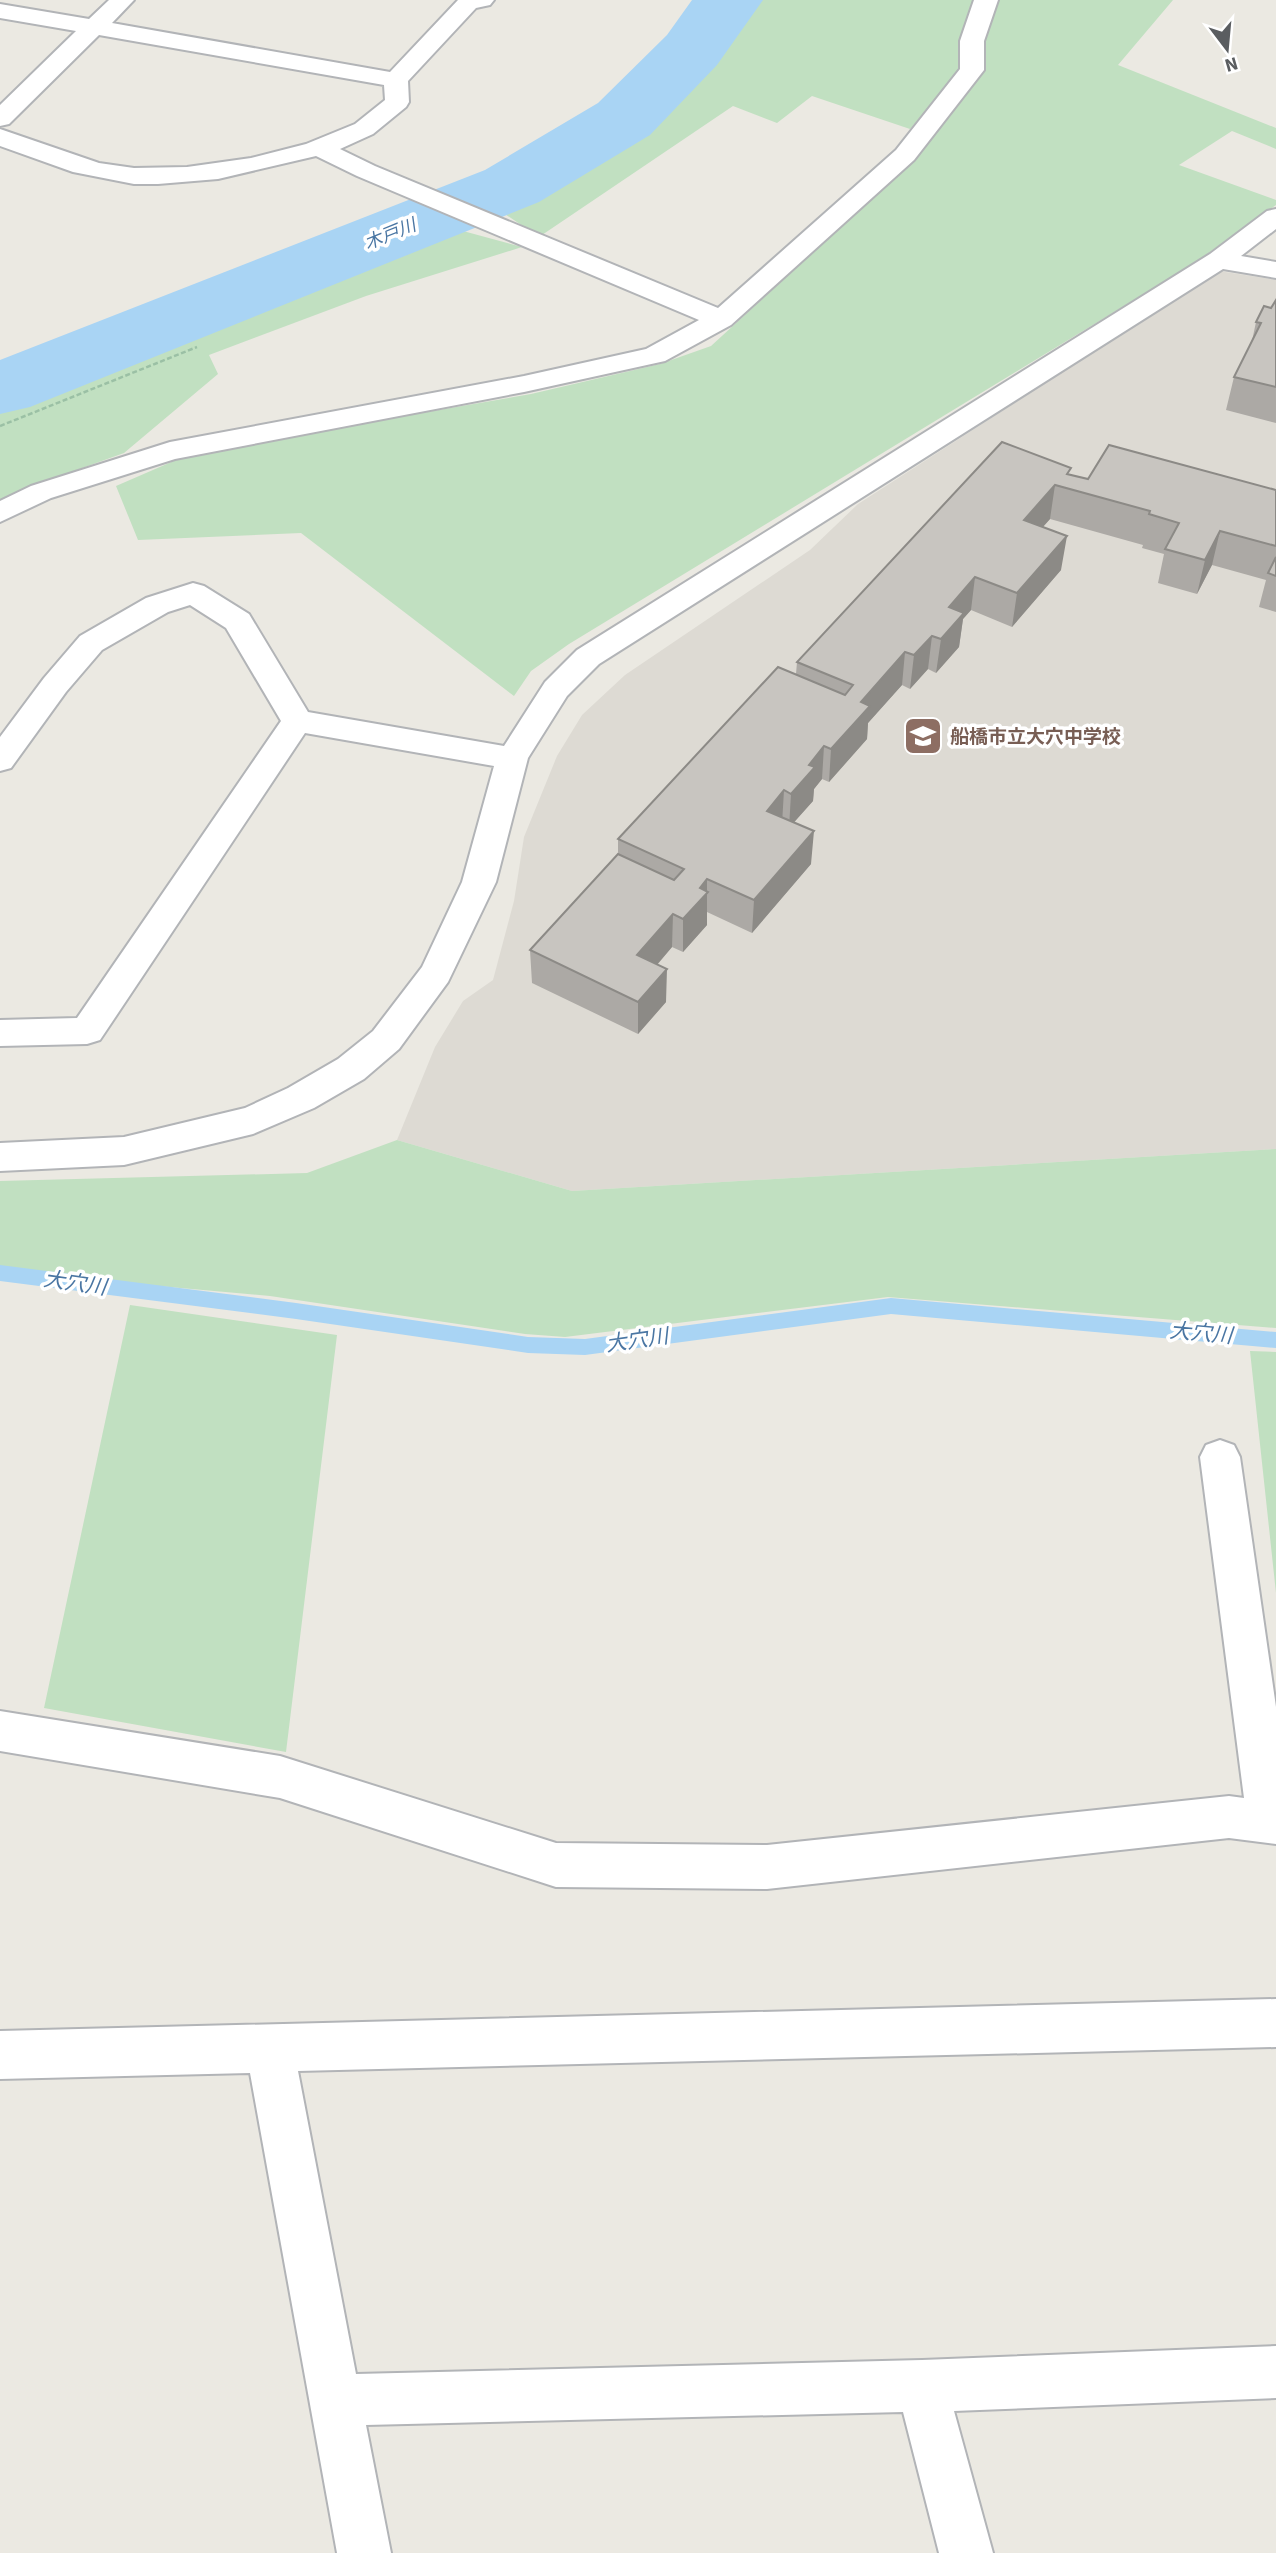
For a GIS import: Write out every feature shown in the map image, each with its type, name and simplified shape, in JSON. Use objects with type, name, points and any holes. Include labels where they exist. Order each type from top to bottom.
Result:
[{"type":"street","points":[[0,119],[122,0]]},
{"type":"street","points":[[0,513],[41,492],[170,451],[524,384],[655,355],[721,320],[905,155],[972,70],[972,41],[986,0]]},
{"type":"street","points":[[0,137],[63,161],[136,176],[207,173],[328,152],[364,129],[397,102],[396,80],[466,1]]},
{"type":"street","points":[[0,11],[396,80]]},
{"type":"street","points":[[328,152],[366,171],[721,320]]},
{"type":"street","points":[[0,1157],[124,1151],[206,1132],[253,1120],[302,1098],[351,1069],[386,1040],[436,973],[479,882],[512,758],[556,689],[588,657],[1219,260],[1276,217]]},
{"type":"street","points":[[1219,260],[1276,270]]},
{"type":"street","points":[[0,760],[55,685],[91,643],[157,605],[193,593],[238,621],[297,721],[512,758]]},
{"type":"street","points":[[0,1033],[86,1031],[297,721]]},
{"type":"street","points":[[0,1731],[280,1777],[556,1865],[767,1867],[1229,1817],[1273,1823],[1220,1457]]},
{"type":"street","points":[[0,2055],[1276,2023]]},
{"type":"street","points":[[270,2049],[364,2553]]},
{"type":"street","points":[[336,2400],[922,2386],[1276,2372]]},
{"type":"street","points":[[922,2386],[965,2553]]},
{"type":"path","points":[[0,426],[197,347]]},
{"type":"shaded area","name":"船橋市立大穴中学校","points":[[1219,271],[1276,280],[1276,1149],[572,1191],[397,1140],[435,1047],[463,1001],[493,980],[514,901],[524,837],[557,756],[582,715],[625,675],[810,550],[858,504]]},
{"type":"green space","points":[[747,0],[975,0],[961,69],[910,129],[812,96],[777,123],[733,106],[539,237],[496,208],[639,130],[687,76]]},
{"type":"green space","points":[[998,0],[1173,0],[1118,65],[1276,128],[1276,149],[1232,131],[1179,165],[1276,200],[1276,205],[1193,264],[569,644],[531,671],[514,696],[301,533],[138,540],[116,486],[176,460],[311,432],[531,394],[660,364],[711,346],[916,158],[979,74],[981,42]]},
{"type":"green space","points":[[452,228],[522,247],[366,296],[209,355],[218,374],[124,453],[35,485],[0,503],[0,400]]},
{"type":"green space","points":[[397,1140],[572,1191],[1276,1149],[1276,1328],[888,1297],[565,1337],[525,1334],[270,1296],[0,1268],[0,1181],[307,1173]]},
{"type":"green space","points":[[130,1305],[337,1335],[286,1752],[44,1708]]},
{"type":"green space","points":[[1250,1351],[1276,1352],[1276,1593]]},
{"type":"building","points":[[1276,300],[1276,387],[1234,377],[1261,323],[1256,322],[1264,306],[1271,308]]},
{"type":"building","points":[[1002,442],[1071,468],[1067,474],[1088,479],[1109,445],[1276,490],[1276,546],[1220,531],[1205,560],[1165,549],[1179,523],[1149,514],[1150,511],[1055,485],[1024,520],[1067,536],[1017,593],[975,577],[949,607],[964,613],[941,639],[932,636],[914,655],[905,652],[861,702],[870,706],[831,749],[824,746],[809,765],[815,767],[791,794],[784,790],[767,811],[814,831],[754,900],[707,879],[700,888],[708,892],[683,919],[673,914],[637,955],[667,969],[638,1002],[530,950],[618,854],[674,880],[684,869],[618,839],[778,667],[845,695],[853,685],[797,662]]},
{"type":"building","points":[[1276,557],[1276,576],[1268,573]]},
{"type":"waterway","name":"木戸川","points":[[0,389],[512,186],[624,119],[692,50],[728,0]]},
{"type":"waterway","name":"大穴川","points":[[0,1273],[296,1311],[528,1345],[585,1347],[891,1306],[1276,1340]]},
{"type":"place","name":"船橋市立大穴中学校","points":[[923,736]]}]
